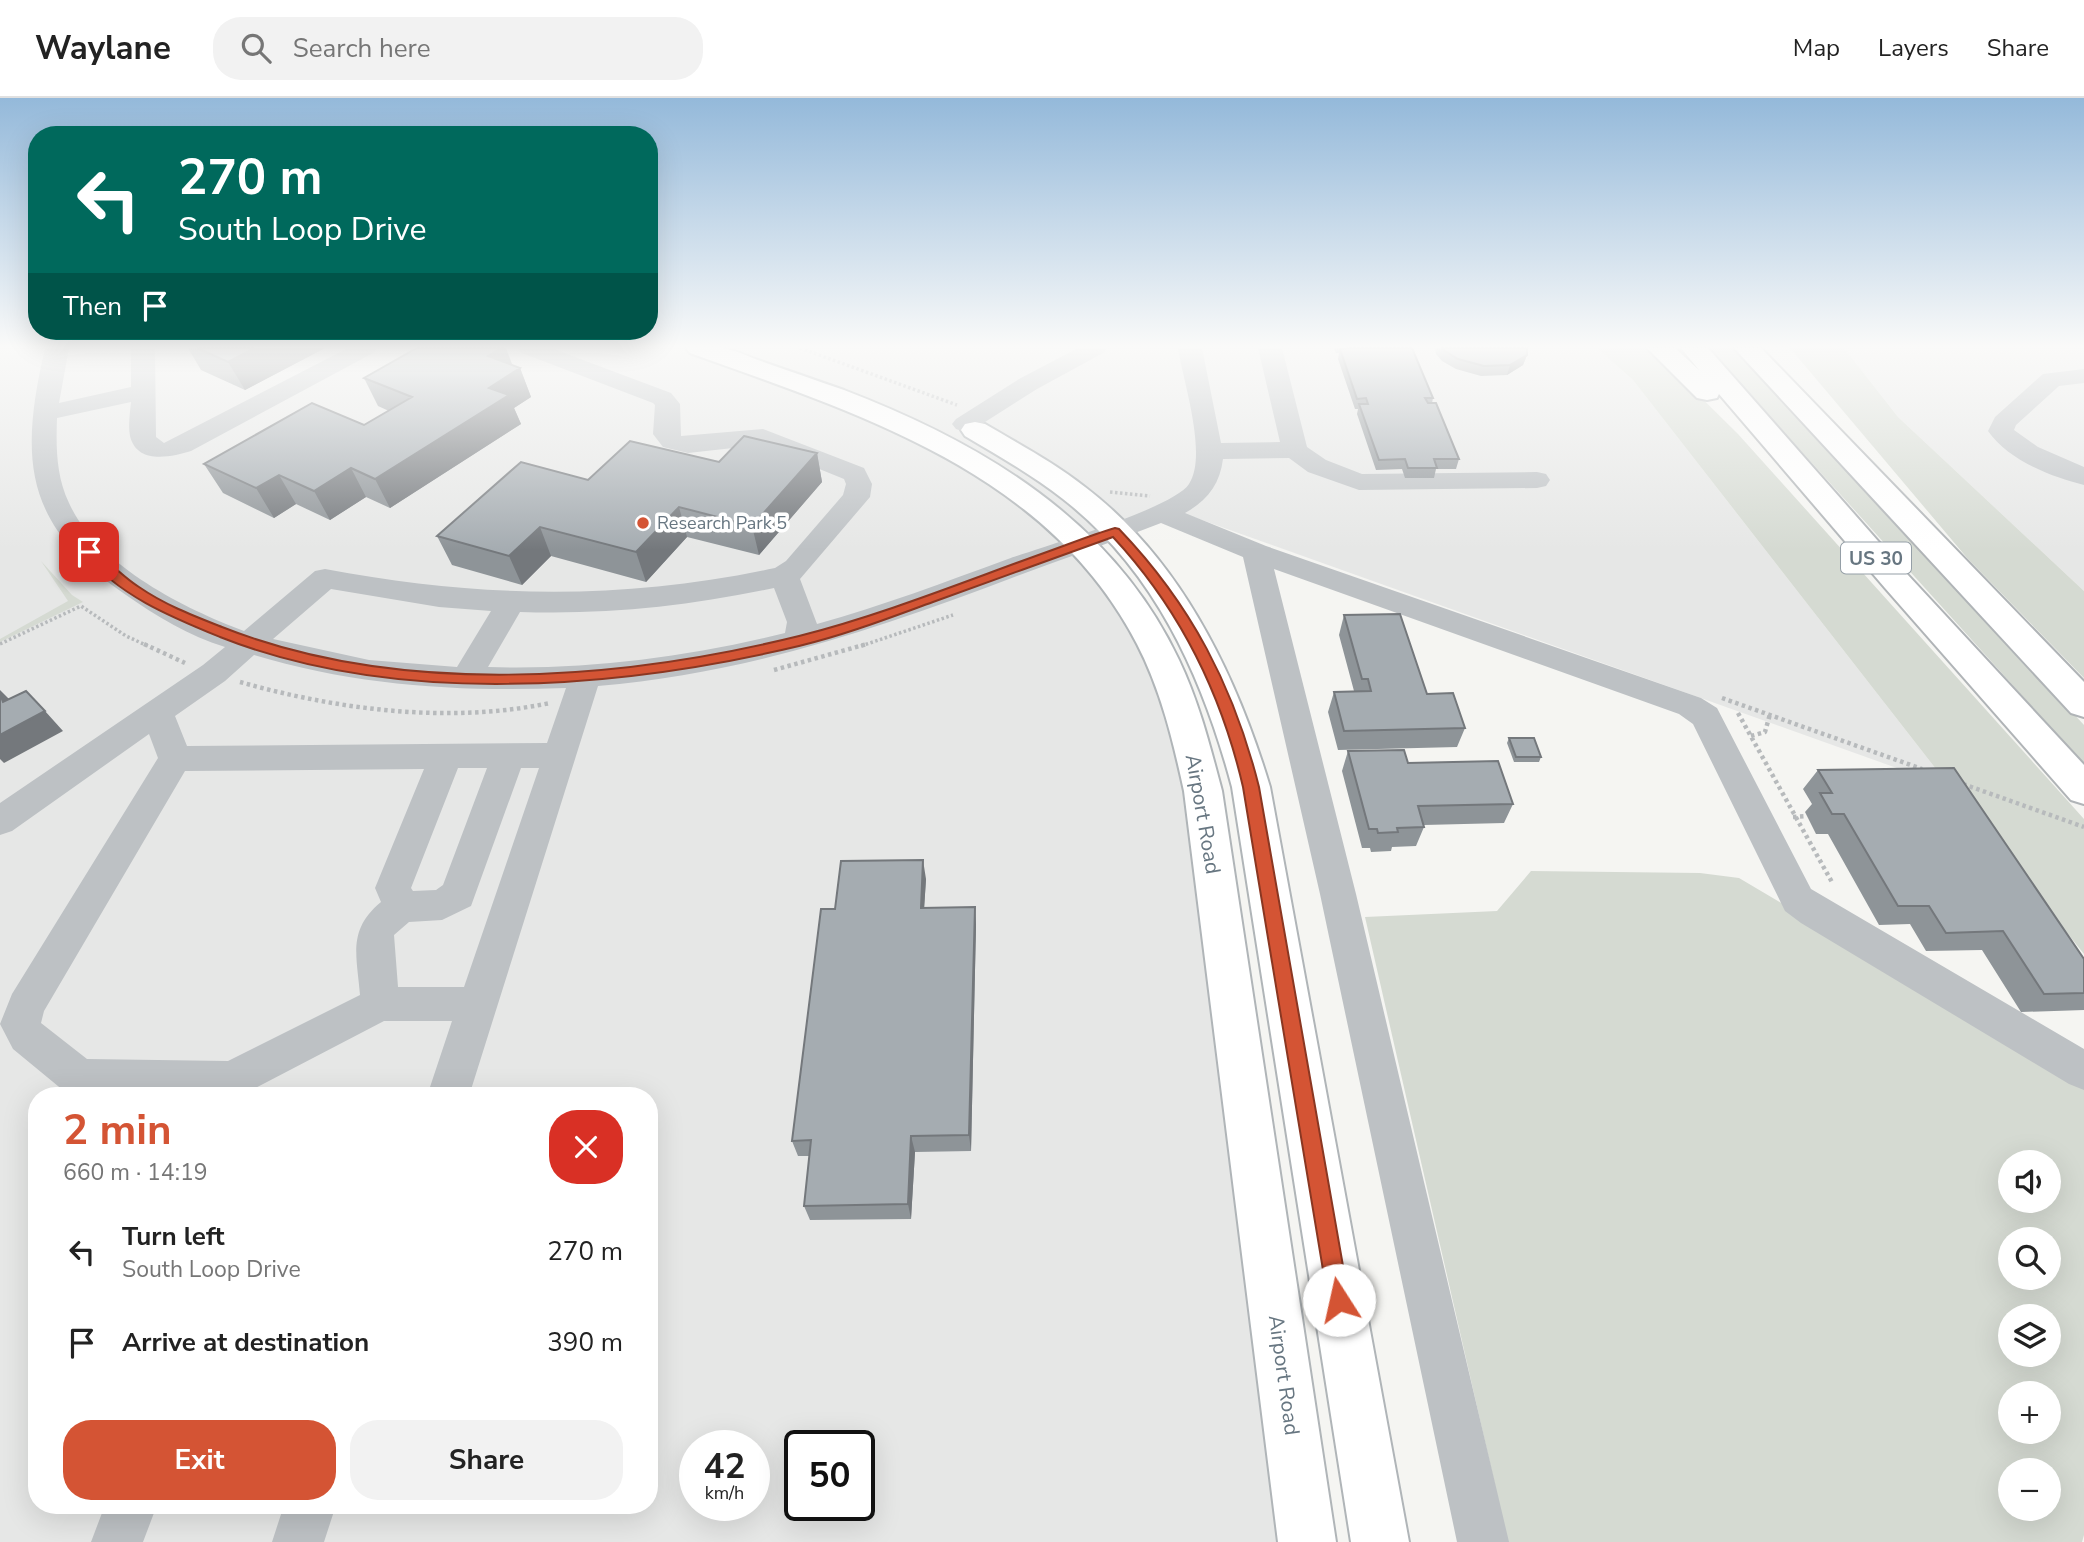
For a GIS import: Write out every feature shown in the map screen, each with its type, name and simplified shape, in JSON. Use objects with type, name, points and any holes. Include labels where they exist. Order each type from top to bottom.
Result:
[{"type":"main road","name":"Airport Road","points":[[883,415],[915,427],[1000,474],[1040,505],[1149,568],[1188,624],[1226,703],[1241,744],[1253,800],[1380,1542]]},
{"type":"main road","name":"Airport Road","points":[[948,415],[1036,465],[1092,509],[1099,538],[1130,603],[1166,668],[1188,735],[1203,791],[1307,1542]]},
{"type":"main road","points":[[1732,415],[1896,581]]},
{"type":"main road","name":"US 30","points":[[1752,415],[1896,581],[2073,777]]},
{"type":"main road","name":"US 30","points":[[1812,415],[2084,704]]},
{"type":"main road","points":[[1833,415],[1878,467],[1905,513]]},
{"type":"street","points":[[46,415],[43,441],[50,491],[60,514],[89,552],[134,590],[195,623],[300,658],[349,667],[466,679],[586,676],[649,671],[804,651],[861,623],[1099,538],[1182,504],[1202,486],[1207,476],[1210,451],[1203,415]]},
{"type":"street","points":[[143,415],[143,437],[150,447],[163,451],[183,446],[240,415]]},
{"type":"street","points":[[0,821],[214,673],[325,578],[436,599],[510,604],[590,603],[684,595],[785,576],[796,568],[856,497],[859,484],[855,474],[763,437],[688,445],[672,442],[666,434],[667,415]]},
{"type":"street","points":[[1287,415],[1295,450]]},
{"type":"street","points":[[2011,415],[2004,422],[2001,430],[2013,443],[2084,477]]},
{"type":"street","points":[[1210,451],[1295,450],[1317,466],[1359,481],[1537,480]]},
{"type":"street","points":[[1162,513],[1256,552],[1690,706],[1706,716],[1798,900],[2084,1071]]},
{"type":"street","points":[[1256,552],[1338,894],[1483,1542]]},
{"type":"street","points":[[785,576],[802,622],[804,651]]},
{"type":"street","points":[[466,679],[510,604]]},
{"type":"street","points":[[451,1087],[586,676]]},
{"type":"street","points":[[157,712],[175,759]]},
{"type":"street","points":[[175,759],[560,755]]},
{"type":"street","points":[[401,907],[393,888],[446,756]]},
{"type":"street","points":[[380,1004],[374,937],[381,924],[401,907],[442,905],[458,894],[508,756]]},
{"type":"street","points":[[175,759],[26,1006],[20,1024],[27,1036],[79,1078],[230,1080],[380,1004],[478,1004]]},
{"type":"street","points":[[117,1542],[128,1514]]},
{"type":"street","points":[[298,1542],[307,1514]]},
{"type":"path","points":[[0,644],[81,606],[126,636],[191,665]]},
{"type":"path","points":[[780,669],[804,651]]},
{"type":"path","points":[[1738,713],[1833,884]]},
{"type":"path","points":[[1751,736],[1765,733],[1770,715]]},
{"type":"shaded area","points":[[0,415],[1661,415],[1950,787],[1171,509],[1083,545],[1180,711],[1285,1542],[0,1542]]},
{"type":"shaded area","points":[[1661,415],[1719,415],[2084,819],[2084,954],[1950,787]]},
{"type":"shaded area","points":[[1769,415],[1797,415],[2084,725],[2084,764]]},
{"type":"shaded area","points":[[1847,415],[1897,415],[2084,591],[2084,678],[1968,559]]},
{"type":"shaded area","points":[[2084,415],[2084,591],[1898,417]]},
{"type":"shaded area","points":[[41,561],[72,595],[83,602],[0,642],[0,639],[68,601]]},
{"type":"shaded area","points":[[1531,871],[1700,873],[1739,878],[2084,1082],[2082,1542],[1508,1542],[1365,917],[1497,911]]},
{"type":"building","points":[[290,415],[341,415],[364,425],[380,415],[476,415],[375,479],[351,468],[314,491],[279,475],[256,488],[204,464]]},
{"type":"building","points":[[1363,415],[1441,415],[1459,459],[1434,459],[1437,468],[1408,468],[1405,459],[1379,460]]},
{"type":"building","points":[[744,436],[817,453],[752,526],[679,507],[636,552],[540,527],[509,556],[437,536],[521,462],[588,480],[630,441],[719,462]]},
{"type":"building","points":[[1400,614],[1427,694],[1453,693],[1465,728],[1344,731],[1334,692],[1371,691],[1368,679],[1362,679],[1344,615]]},
{"type":"building","points":[[26,691],[45,711],[0,735],[0,694],[3,702]]},
{"type":"building","points":[[1509,738],[1534,738],[1541,757],[1516,757]]},
{"type":"building","points":[[1404,750],[1408,763],[1498,761],[1513,804],[1418,806],[1424,827],[1397,828],[1398,832],[1378,833],[1377,829],[1369,829],[1348,751]]},
{"type":"building","points":[[1954,768],[2084,959],[2084,993],[2044,994],[2003,931],[1946,933],[1929,906],[1898,906],[1844,814],[1832,814],[1820,793],[1832,793],[1818,770]]},
{"type":"building","points":[[923,860],[921,908],[975,907],[969,1135],[911,1136],[908,1204],[804,1206],[811,1140],[792,1141],[821,909],[835,909],[841,861]]},
{"type":"place","name":"Research Park 5","points":[[643,523]]},
{"type":"route","points":[[89,552],[134,590],[176,614],[249,643],[300,658],[411,675],[466,679],[532,678],[649,671],[799,641],[861,623],[1115,532],[1149,568],[1188,624],[1208,662],[1241,744],[1251,787],[1339,1300]]}]
